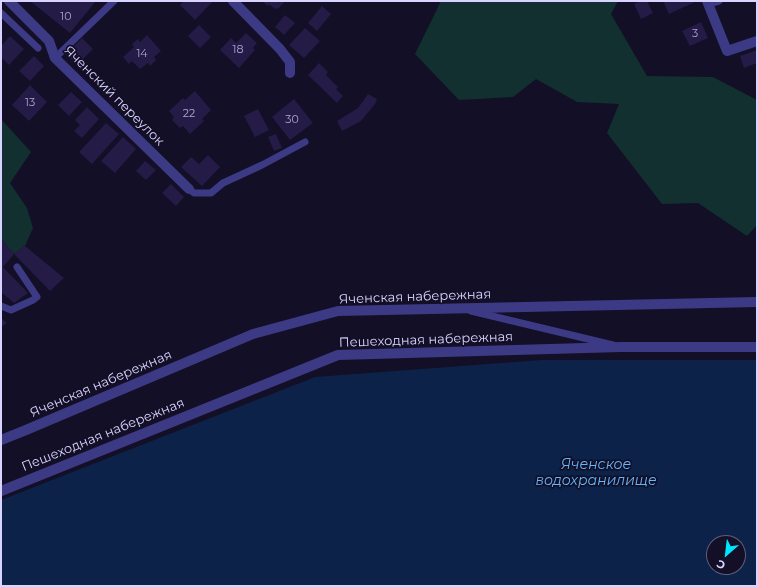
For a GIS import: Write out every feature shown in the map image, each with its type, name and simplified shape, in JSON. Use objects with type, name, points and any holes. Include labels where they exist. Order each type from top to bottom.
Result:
[{"type":"street","name":"Яченский переулок","points":[[10,1],[49,41],[55,58],[189,189]]},
{"type":"street","points":[[233,1],[280,49],[290,62],[290,73]]},
{"type":"street","points":[[708,2],[727,51],[757,40]]},
{"type":"street","name":"Яченская набережная","points":[[1,440],[253,334],[338,311],[757,302]]},
{"type":"street","name":"Пешеходная набережная","points":[[1,491],[338,354],[621,347],[757,347]]},
{"type":"lane","points":[[55,58],[114,1]]},
{"type":"lane","points":[[708,2],[719,1]]},
{"type":"lane","points":[[1,12],[38,48]]},
{"type":"lane","points":[[189,189],[194,193],[211,193],[223,183],[262,165],[305,142]]},
{"type":"lane","points":[[1,306],[11,310],[37,297],[16,267]]},
{"type":"lane","points":[[462,308],[621,347]]},
{"type":"green space","points":[[441,1],[618,1],[611,14],[647,76],[713,77],[757,100],[757,225],[747,236],[698,203],[662,204],[607,133],[619,104],[577,102],[536,79],[513,97],[459,100],[415,54]]},
{"type":"green space","points":[[1,119],[31,152],[10,183],[27,208],[33,228],[25,246],[14,254],[1,239]]},
{"type":"water","name":"Яченское водохранилище","points":[[541,360],[757,360],[757,586],[1,586],[1,500],[315,377]]},
{"type":"building","points":[[30,1],[96,1],[70,33]]},
{"type":"building","points":[[184,1],[213,1],[195,20],[180,5]]},
{"type":"building","points":[[262,1],[285,1],[279,8],[275,9]]},
{"type":"building","points":[[640,1],[647,1],[653,13],[641,19],[634,4]]},
{"type":"building","points":[[663,1],[693,1],[693,3],[669,14]]},
{"type":"building","points":[[322,6],[331,14],[317,31],[308,23]]},
{"type":"building","points":[[285,15],[295,23],[284,35],[275,27]]},
{"type":"building","points":[[701,22],[708,38],[690,46],[682,31]]},
{"type":"building","points":[[199,25],[211,37],[200,48],[188,36]]},
{"type":"building","points":[[305,28],[320,41],[304,58],[289,45]]},
{"type":"building","points":[[246,33],[257,43],[253,48],[255,50],[239,68],[220,50],[231,38],[236,43]]},
{"type":"building","points":[[147,35],[161,51],[154,57],[156,60],[150,66],[148,63],[140,69],[132,61],[129,64],[123,57],[134,47],[132,44],[138,39],[140,42]]},
{"type":"building","points":[[10,36],[24,49],[9,65],[1,57],[1,46]]},
{"type":"building","points":[[82,38],[93,49],[77,65],[66,54]]},
{"type":"building","points":[[757,50],[757,63],[744,68],[740,56]]},
{"type":"building","points":[[34,56],[44,66],[30,81],[19,71]]},
{"type":"building","points":[[319,63],[328,72],[326,75],[338,87],[336,89],[343,96],[337,103],[308,75]]},
{"type":"building","points":[[30,85],[47,102],[29,121],[12,105]]},
{"type":"building","points":[[195,91],[211,110],[202,119],[204,121],[190,134],[183,126],[180,128],[172,120],[174,117],[169,111],[183,98],[185,100]]},
{"type":"building","points":[[71,92],[82,102],[69,116],[58,105]]},
{"type":"building","points":[[368,94],[377,99],[375,104],[361,121],[342,131],[337,121],[358,108]]},
{"type":"building","points":[[294,99],[313,123],[290,140],[272,117]]},
{"type":"building","points":[[87,107],[99,119],[82,138],[74,131],[80,125],[75,120]]},
{"type":"building","points":[[258,109],[269,130],[255,137],[244,116]]},
{"type":"building","points":[[106,123],[119,134],[92,164],[79,152]]},
{"type":"building","points":[[276,134],[282,148],[274,151],[268,137]]},
{"type":"building","points":[[123,137],[136,149],[115,173],[101,161]]},
{"type":"building","points":[[208,155],[220,167],[202,186],[181,167],[191,157],[199,164]]},
{"type":"building","points":[[145,161],[156,170],[146,180],[136,171]]},
{"type":"building","points":[[171,184],[184,197],[176,206],[162,193]]},
{"type":"building","points":[[1,239],[14,254],[3,267],[28,293],[14,303],[1,292]]},
{"type":"building","points":[[25,246],[64,278],[50,291],[14,254]]},
{"type":"building","points":[[1,318],[7,323],[1,327]]}]
